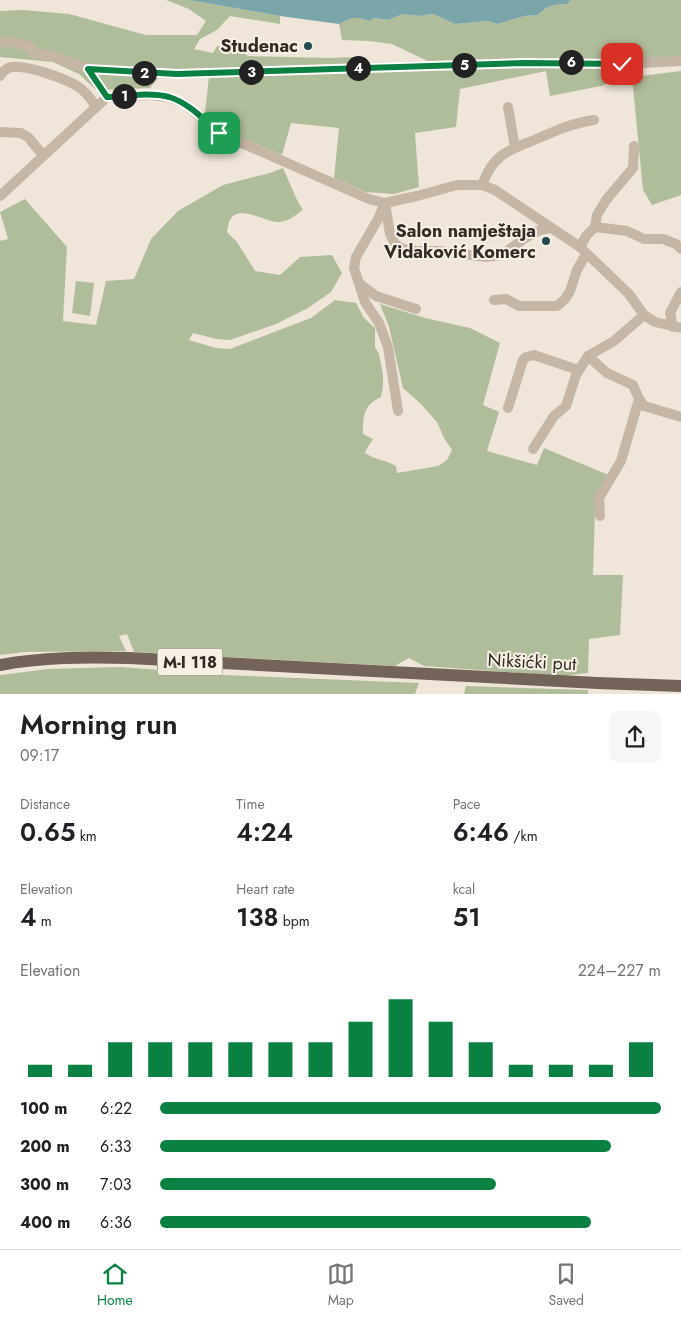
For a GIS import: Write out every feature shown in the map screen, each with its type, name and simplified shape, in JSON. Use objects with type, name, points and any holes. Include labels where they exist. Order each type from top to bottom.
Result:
[{"type":"main road","name":"Nikšićki put","points":[[0,665],[40,659],[88,657],[679,688]]},
{"type":"street","points":[[0,42],[13,42],[30,46],[33,53],[56,57],[88,69],[177,74],[524,63],[622,64],[681,61]]},
{"type":"street","points":[[0,76],[5,69],[14,66],[47,74],[79,87],[96,106]]},
{"type":"street","points":[[88,69],[107,97]]},
{"type":"street","points":[[0,196],[43,154],[107,97],[149,95],[168,97],[185,104],[219,133],[342,188],[385,203],[457,185],[482,185],[495,190],[583,250],[629,294],[644,315],[655,322],[677,328]]},
{"type":"street","points":[[508,107],[515,147]]},
{"type":"street","points":[[482,185],[490,166],[501,155],[515,147],[577,122],[594,120]]},
{"type":"street","points":[[0,132],[21,133],[28,137],[43,154]]},
{"type":"street","points":[[494,300],[506,299],[519,306],[557,306],[565,299],[570,292],[586,236],[594,227],[597,215],[606,200],[633,168],[634,146]]},
{"type":"street","points":[[385,203],[390,234],[395,244],[404,249],[417,251],[459,253],[486,257],[502,255],[532,234],[550,228]]},
{"type":"street","points":[[385,203],[356,257],[354,268],[365,302],[379,323],[388,347],[398,411]]},
{"type":"street","points":[[594,227],[626,231],[644,239],[663,239],[676,244],[681,249]]},
{"type":"street","points":[[360,284],[376,296],[416,309]]},
{"type":"street","points":[[677,328],[670,313],[681,292]]},
{"type":"street","points":[[533,449],[554,416],[566,406],[578,370],[588,356],[614,341],[644,315]]},
{"type":"street","points":[[508,408],[523,360],[526,357],[534,356],[578,370]]},
{"type":"street","points":[[588,356],[607,373],[633,385],[644,406],[681,417]]},
{"type":"street","points":[[600,516],[599,498],[621,461],[639,399]]},
{"type":"green space","points":[[166,0],[189,0],[280,16],[280,24],[230,16],[217,30],[200,39],[194,49],[213,53],[217,46],[229,47],[249,56],[354,57],[363,71],[632,66],[633,77],[681,71],[681,195],[652,205],[643,190],[632,77],[625,77],[601,86],[550,96],[546,71],[460,89],[456,127],[415,133],[419,187],[394,194],[366,192],[334,178],[339,128],[291,123],[282,155],[221,129],[205,113],[209,76],[160,76],[150,88],[96,90],[79,74],[53,62],[0,57],[0,11],[23,10],[69,14],[146,35],[197,35],[206,21],[189,9]]},
{"type":"green space","points":[[571,0],[681,0],[681,61],[438,66],[392,44],[342,40],[339,24],[352,18],[369,21],[375,18],[388,20],[403,14],[419,16],[433,14],[455,24],[488,21],[497,24],[525,16],[538,15],[546,8],[567,4]]},
{"type":"green space","points":[[283,168],[303,210],[289,220],[282,222],[246,214],[234,215],[228,224],[227,232],[237,242],[255,271],[280,275],[300,257],[332,255],[342,273],[331,292],[308,308],[276,324],[230,340],[216,339],[193,333],[189,340],[216,348],[230,349],[311,318],[335,300],[356,303],[364,318],[375,328],[375,347],[379,354],[383,375],[381,397],[375,400],[365,412],[363,434],[373,439],[365,453],[396,466],[397,473],[438,466],[447,460],[452,450],[437,422],[403,388],[389,327],[380,304],[425,318],[470,328],[500,343],[483,405],[499,412],[487,451],[537,465],[544,448],[611,476],[595,510],[593,575],[623,575],[620,635],[589,639],[588,673],[563,676],[424,666],[409,658],[395,666],[134,652],[127,634],[119,636],[126,651],[25,652],[0,655],[0,241],[8,239],[0,212],[25,199],[67,247],[63,321],[96,325],[106,281],[134,279],[151,239],[178,211],[223,185]]},
{"type":"green space","points":[[76,281],[94,283],[90,316],[72,313]]},
{"type":"green space","points":[[121,667],[224,675],[419,683],[415,694],[0,694],[0,675],[48,669]]},
{"type":"green space","points":[[466,686],[588,690],[588,694],[464,694]]},
{"type":"water","points":[[189,0],[571,0],[567,4],[546,8],[538,15],[525,16],[497,24],[488,21],[455,24],[433,14],[419,16],[403,14],[388,20],[375,18],[369,21],[352,18],[339,24]]},
{"type":"place","name":"Studenac","points":[[308,46]]},
{"type":"place","name":"Salon namještaja Vidaković Komerc","points":[[546,241]]},
{"type":"route","points":[[219,133],[185,104],[168,97],[149,95],[107,97],[88,69],[177,74],[524,63],[574,62],[622,64]]}]
